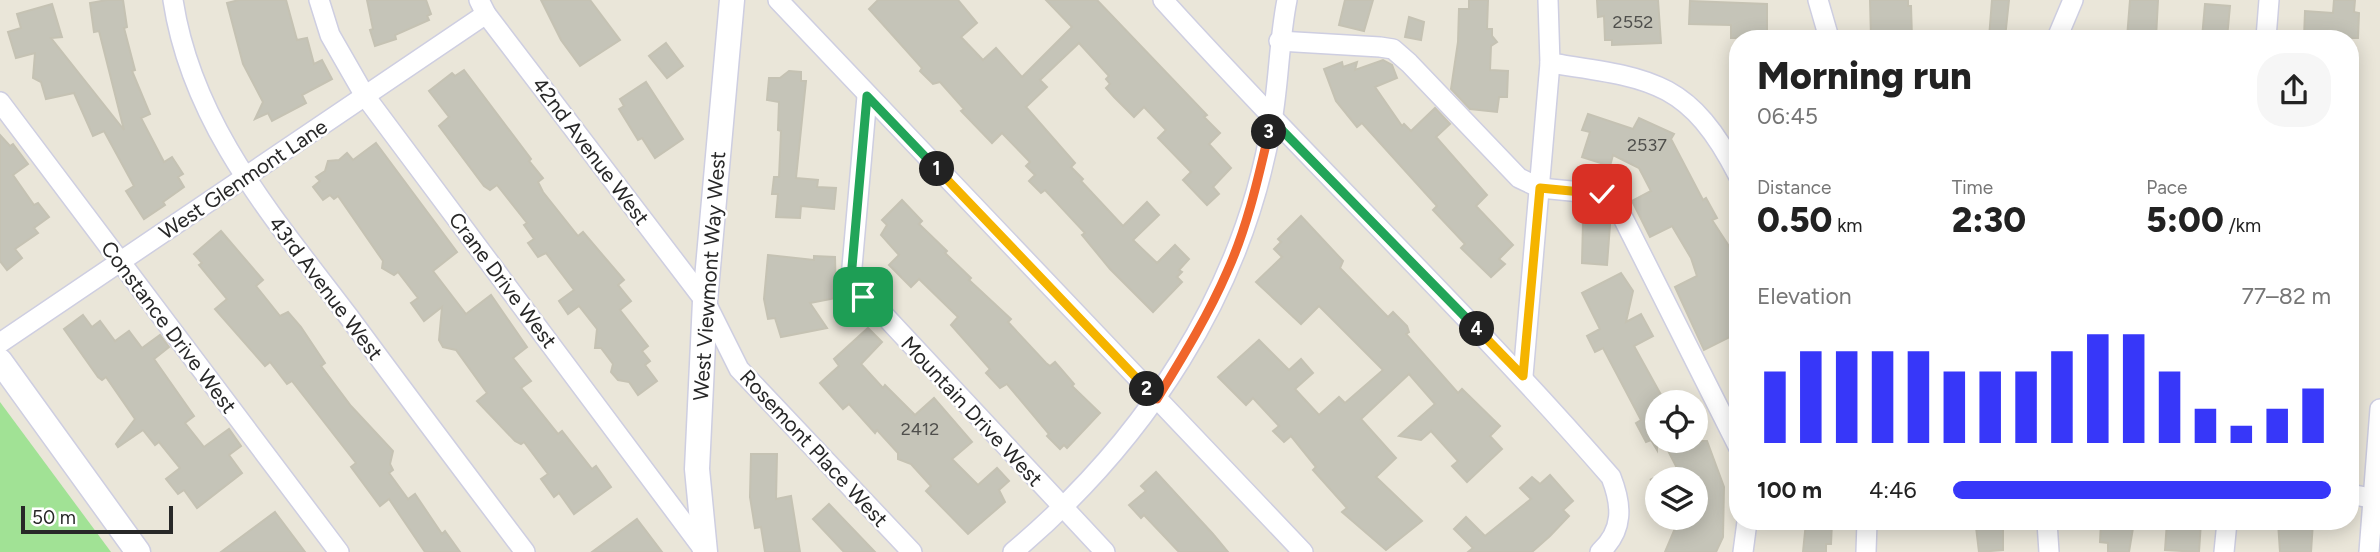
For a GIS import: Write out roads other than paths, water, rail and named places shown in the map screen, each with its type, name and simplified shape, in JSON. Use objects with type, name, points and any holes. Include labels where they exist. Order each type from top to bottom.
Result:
[{"type":"street","name":"43rd Avenue West","points":[[173,0],[178,34],[196,91],[244,178],[525,552]]},
{"type":"street","name":"Crane Drive West","points":[[319,0],[330,35],[365,96],[704,551]]},
{"type":"street","name":"West Viewmont Way West","points":[[704,551],[697,469],[705,302],[732,0]]},
{"type":"street","points":[[778,0],[1303,552]]},
{"type":"street","points":[[1163,0],[1272,120],[1523,376],[1611,477],[1619,497],[1620,512],[1617,528],[1609,544],[1600,552]]},
{"type":"street","points":[[1013,552],[1112,457],[1157,399],[1228,271],[1254,195],[1272,120],[1279,41],[1287,0]]},
{"type":"street","points":[[1523,376],[1550,64],[1548,0]]},
{"type":"street","points":[[1818,0],[1827,30]]},
{"type":"street","points":[[2060,30],[2073,0]]},
{"type":"street","points":[[2267,30],[2269,0]]},
{"type":"street","name":"West Glenmont Lane","points":[[0,343],[365,96],[482,7]]},
{"type":"street","name":"42nd Avenue West","points":[[482,7],[705,302]]},
{"type":"street","points":[[1279,41],[1393,49],[1519,178],[1540,188],[1602,194],[1616,204],[1729,428]]},
{"type":"street","points":[[1550,64],[1642,78],[1679,97],[1702,119],[1729,161]]},
{"type":"street","name":"Mountain Drive West","points":[[867,96],[852,267],[855,284],[1105,552]]},
{"type":"street","name":"Constance Drive West","points":[[0,102],[339,552]]},
{"type":"street","name":"Rosemont Place West","points":[[705,302],[740,369],[912,552]]},
{"type":"street","points":[[0,361],[138,552]]},
{"type":"street","points":[[2369,552],[2377,500],[2380,409]]},
{"type":"street","points":[[2359,496],[2377,500]]},
{"type":"street","points":[[1743,552],[1746,530]]},
{"type":"street","points":[[1868,530],[1869,550]]},
{"type":"street","points":[[2048,530],[2049,552]]},
{"type":"street","points":[[2224,552],[2226,530]]}]
